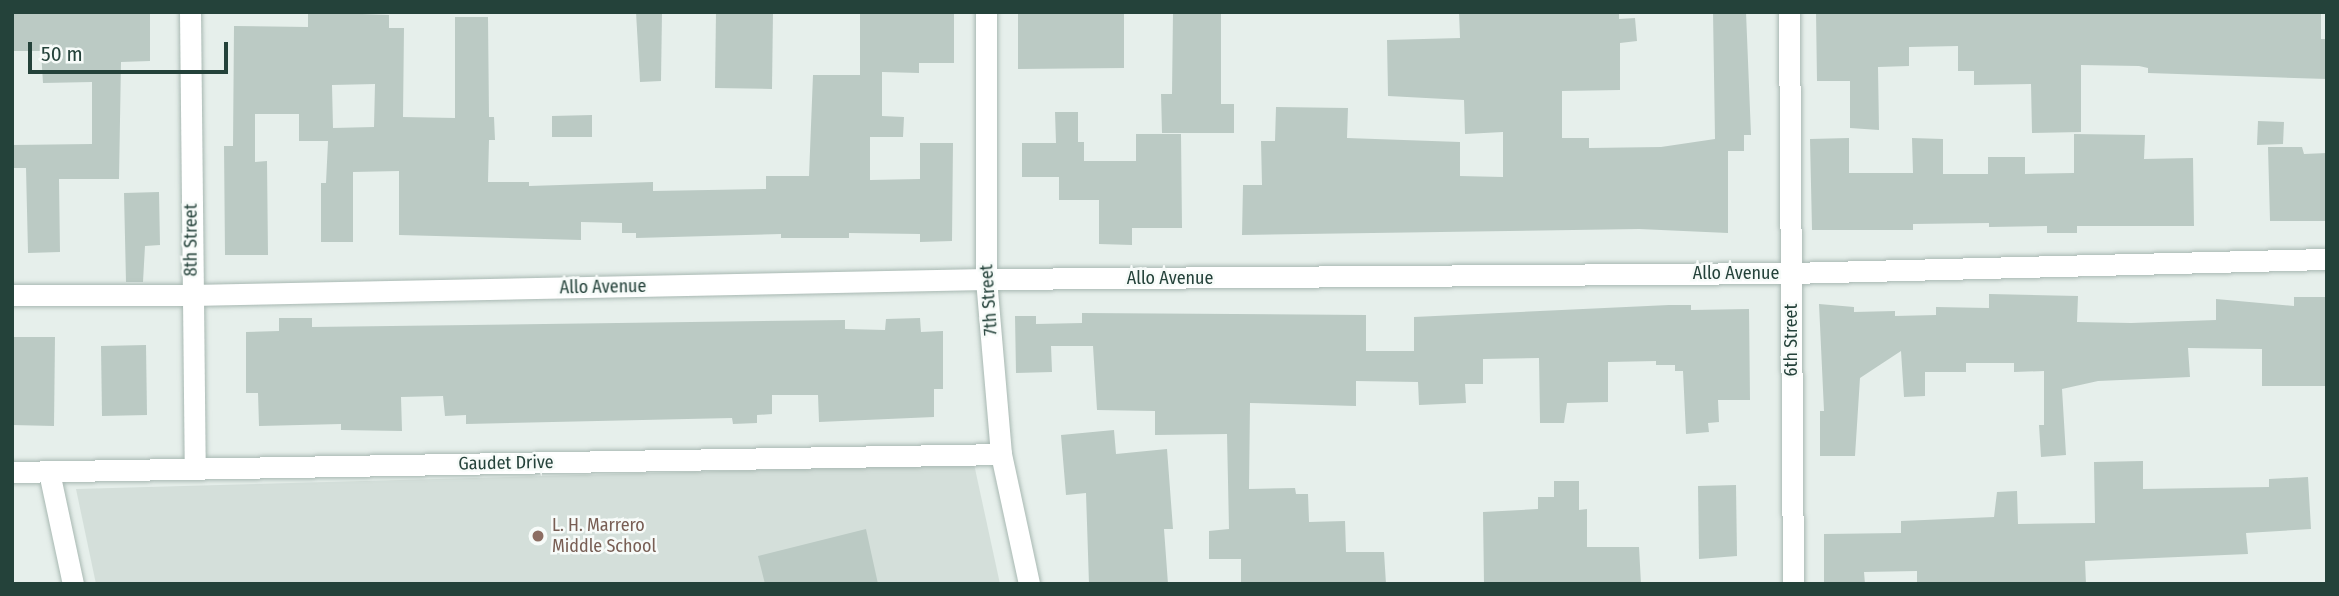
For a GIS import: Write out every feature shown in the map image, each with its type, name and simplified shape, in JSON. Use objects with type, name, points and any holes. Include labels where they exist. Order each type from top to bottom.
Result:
[{"type":"street","name":"8th Street","points":[[190,12],[195,469]]},
{"type":"street","name":"7th Street","points":[[986,12],[986,279],[1001,454],[1029,584]]},
{"type":"street","name":"6th Street","points":[[1789,12],[1793,584]]},
{"type":"street","name":"Allo Avenue","points":[[12,295],[191,295],[986,279],[1791,273],[2327,259]]},
{"type":"street","name":"Gaudet Drive","points":[[12,472],[1001,454]]},
{"type":"street","points":[[49,472],[73,584]]},
{"type":"shaded area","name":"L. H. Marrero Middle School","points":[[974,464],[1000,584],[96,584],[76,489]]},
{"type":"building","points":[[12,12],[150,12],[150,61],[121,62],[119,179],[59,179],[60,252],[28,253],[26,168],[12,168],[12,145],[92,144],[92,82],[43,83],[41,51],[12,51]]},
{"type":"building","points":[[308,12],[389,15],[389,28],[404,28],[403,117],[455,118],[455,17],[488,17],[489,117],[494,117],[495,140],[489,140],[488,182],[529,182],[529,186],[653,182],[653,191],[766,189],[766,176],[809,176],[813,75],[860,75],[860,12],[954,12],[954,63],[919,63],[919,73],[882,72],[882,116],[904,117],[903,137],[870,137],[870,180],[920,179],[920,143],[953,143],[952,241],[920,242],[920,234],[849,233],[849,238],[781,238],[781,234],[636,238],[636,233],[622,233],[622,223],[581,222],[581,240],[399,235],[399,171],[353,172],[353,242],[321,242],[321,183],[326,183],[328,141],[299,141],[299,114],[255,114],[255,162],[267,161],[268,255],[225,255],[224,146],[233,146],[234,26],[308,27]],"holes":[[[375,84],[374,127],[333,128],[332,85]]]},
{"type":"building","points":[[636,12],[662,12],[661,81],[640,82]]},
{"type":"building","points":[[716,12],[773,12],[772,89],[715,88]]},
{"type":"building","points":[[1018,12],[1124,12],[1124,68],[1018,69]]},
{"type":"building","points":[[1173,12],[1221,12],[1221,104],[1234,104],[1234,133],[1162,133],[1161,94],[1172,94]]},
{"type":"building","points":[[1459,12],[1619,12],[1619,19],[1635,18],[1637,41],[1620,43],[1620,90],[1562,91],[1562,138],[1589,138],[1589,148],[1661,147],[1715,139],[1713,12],[1746,12],[1751,135],[1744,135],[1744,151],[1728,151],[1728,233],[1639,229],[1242,235],[1243,185],[1262,185],[1261,141],[1275,141],[1276,107],[1348,108],[1347,138],[1460,142],[1460,176],[1503,177],[1503,132],[1465,134],[1464,100],[1388,96],[1387,40],[1460,38]]},
{"type":"building","points":[[1816,12],[2321,12],[2321,39],[2327,39],[2327,79],[2148,73],[2148,68],[2139,66],[2081,65],[2081,132],[2032,133],[2031,84],[1974,85],[1974,71],[1958,71],[1958,46],[1909,47],[1909,66],[1878,67],[1879,130],[1850,128],[1850,81],[1817,81]]},
{"type":"building","points":[[1055,112],[1078,112],[1078,142],[1084,142],[1084,161],[1136,161],[1136,134],[1181,134],[1182,228],[1132,228],[1132,245],[1099,244],[1099,200],[1059,200],[1059,177],[1022,177],[1022,143],[1056,143]]},
{"type":"building","points":[[592,115],[592,137],[552,137],[552,116]]},
{"type":"building","points":[[2258,121],[2284,122],[2283,144],[2257,145]]},
{"type":"building","points":[[2074,134],[2145,135],[2144,159],[2193,158],[2194,226],[2077,226],[2077,233],[2047,233],[2047,226],[1989,227],[1989,223],[1913,224],[1913,230],[1812,230],[1810,139],[1849,138],[1849,173],[1913,173],[1912,138],[1943,139],[1943,174],[1988,174],[1988,157],[2025,157],[2025,174],[2074,173]]},
{"type":"building","points":[[2268,147],[2302,147],[2304,154],[2327,153],[2327,221],[2270,221]]},
{"type":"building","points":[[159,192],[160,245],[145,246],[143,282],[126,282],[124,193]]},
{"type":"building","points":[[1989,294],[2078,296],[2077,322],[2131,323],[2216,320],[2216,299],[2294,306],[2294,297],[2327,297],[2327,386],[2262,386],[2262,349],[2188,348],[2190,377],[2098,381],[2062,389],[2066,455],[2041,457],[2039,425],[2044,425],[2044,371],[2014,372],[2014,363],[1966,363],[1966,372],[1925,372],[1925,396],[1904,397],[1901,351],[1860,378],[1855,456],[1820,456],[1820,411],[1824,411],[1819,304],[1854,307],[1854,312],[1895,311],[1895,316],[1936,315],[1936,307],[1989,308]]},
{"type":"building","points":[[1691,305],[1691,310],[1749,309],[1750,400],[1718,400],[1719,422],[1708,423],[1709,432],[1686,434],[1683,371],[1675,371],[1675,365],[1656,365],[1656,361],[1608,362],[1608,402],[1567,403],[1564,423],[1540,423],[1539,358],[1483,359],[1483,384],[1465,384],[1466,403],[1419,405],[1418,382],[1356,381],[1356,406],[1250,403],[1249,489],[1295,488],[1296,494],[1308,494],[1309,522],[1345,521],[1346,552],[1384,552],[1386,584],[1241,584],[1241,559],[1209,559],[1209,531],[1229,529],[1227,434],[1155,435],[1155,411],[1097,410],[1093,346],[1051,346],[1052,372],[1016,373],[1015,316],[1036,316],[1036,324],[1082,323],[1082,313],[1366,315],[1366,351],[1414,351],[1414,317]]},
{"type":"building","points":[[279,318],[312,318],[312,327],[845,320],[845,329],[885,330],[886,319],[920,318],[921,332],[943,331],[943,389],[934,389],[934,417],[819,422],[818,395],[772,395],[772,414],[757,415],[757,423],[733,424],[732,418],[466,424],[466,415],[445,416],[443,396],[401,397],[402,431],[341,430],[341,424],[259,426],[258,393],[246,393],[246,332],[279,331]]},
{"type":"building","points":[[12,337],[55,337],[54,426],[12,425]]},
{"type":"building","points":[[146,345],[147,415],[102,416],[101,346]]},
{"type":"building","points":[[1114,430],[1116,454],[1167,449],[1173,529],[1164,529],[1168,584],[1089,584],[1086,493],[1066,495],[1061,435]]},
{"type":"building","points":[[2143,461],[2143,489],[2269,487],[2269,479],[2308,477],[2311,529],[2246,533],[2248,554],[2085,561],[2086,584],[1917,583],[1917,571],[1864,572],[1865,584],[1824,584],[1824,534],[1901,533],[1901,521],[1994,517],[1997,492],[2017,491],[2018,524],[2095,523],[2094,462]]},
{"type":"building","points":[[1554,481],[1579,481],[1579,510],[1587,509],[1587,547],[1639,547],[1641,584],[1484,584],[1483,512],[1538,509],[1538,497],[1554,497]]},
{"type":"building","points":[[1736,485],[1737,556],[1699,559],[1698,486]]},
{"type":"building","points":[[866,529],[878,584],[765,584],[758,556]]},
{"type":"place","name":"L. H. Marrero Middle School","points":[[538,536]]}]
